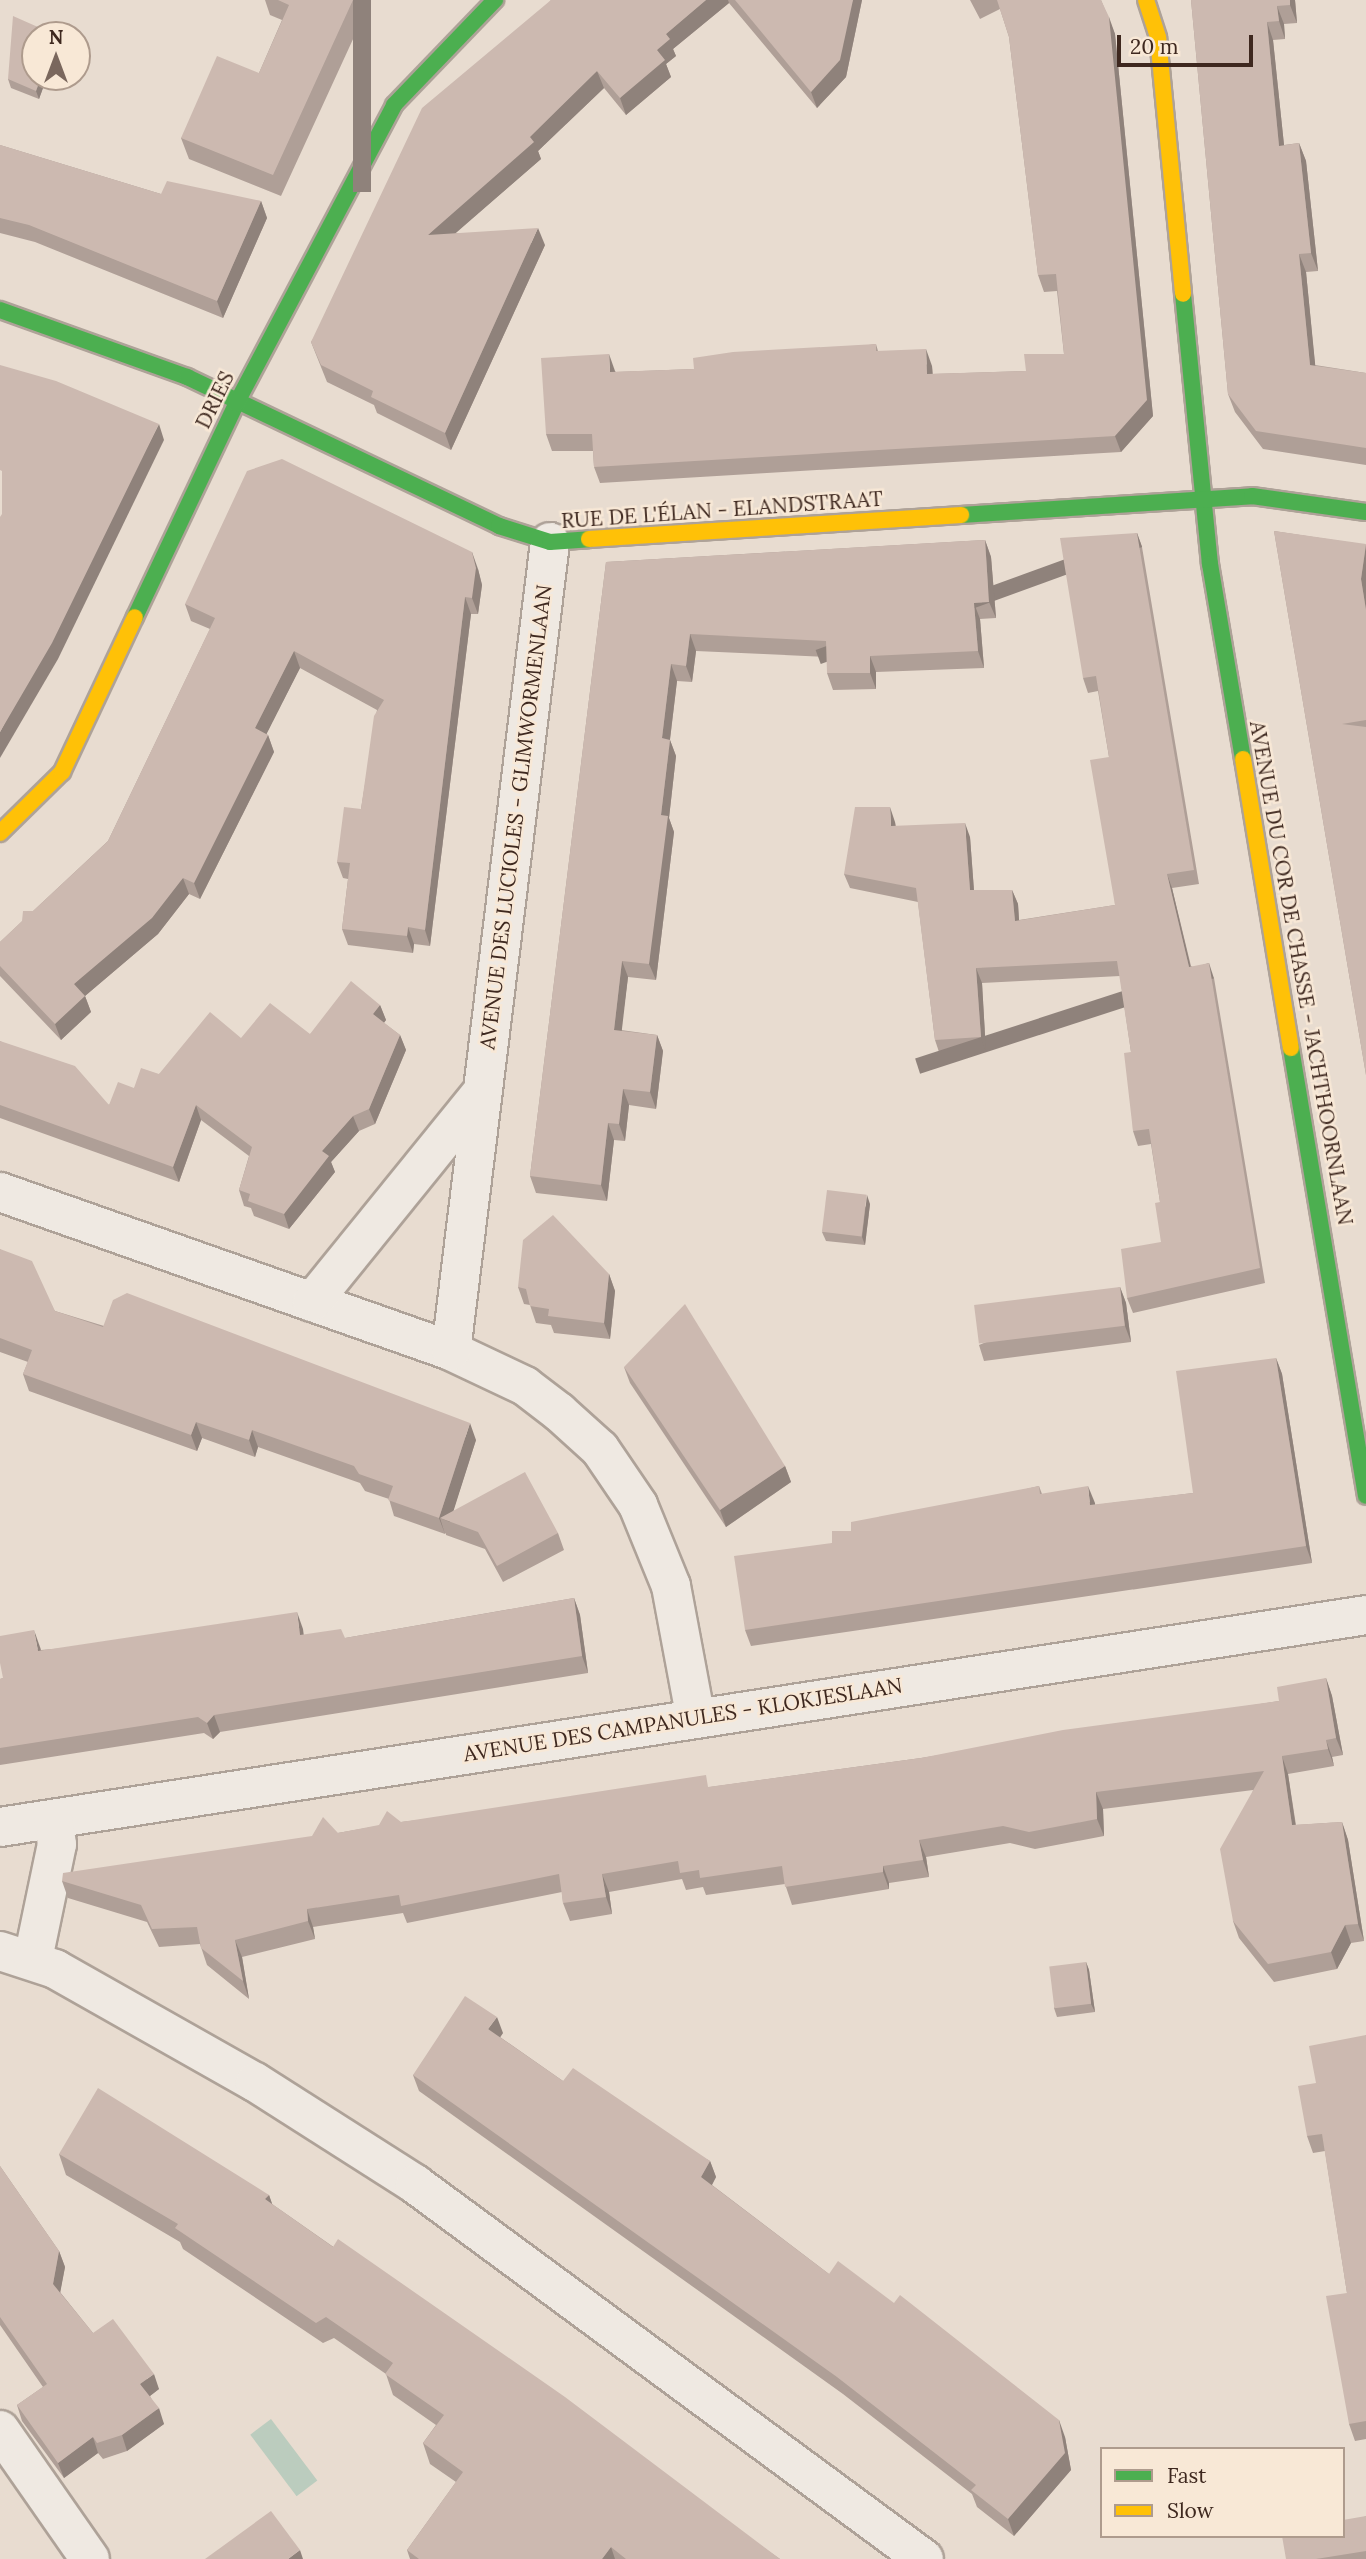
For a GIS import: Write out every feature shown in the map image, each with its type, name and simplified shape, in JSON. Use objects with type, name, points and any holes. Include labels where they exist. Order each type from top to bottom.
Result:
[{"type":"street","name":"DRIES","points":[[0,833],[62,772],[236,404],[394,105],[495,0]]},
{"type":"street","name":"AVENUE DU COR DE CHASSE - JACHTHOORNLAAN","points":[[1146,0],[1158,38],[1202,499],[1366,1496]]},
{"type":"street","name":"RUE DE L'ÉLAN - ELANDSTRAAT","points":[[0,310],[187,377],[236,404],[499,526],[550,542],[1252,496],[1366,512]]},
{"type":"street","name":"AVENUE DES LUCIOLES - GLIMWORMENLAAN","points":[[451,1351],[550,542]]},
{"type":"street","points":[[312,1302],[482,1092]]},
{"type":"street","points":[[0,1192],[451,1351],[525,1386],[608,1460],[638,1505],[671,1586],[696,1719]]},
{"type":"street","name":"AVENUE DES CAMPANULES - KLOKJESLAAN","points":[[0,1827],[1366,1615]]},
{"type":"street","points":[[53,1819],[57,1844],[16,1955],[255,2082],[415,2184],[924,2559]]},
{"type":"street","points":[[0,2430],[90,2559]]},
{"type":"shaded area","points":[[271,2419],[317,2480],[297,2496],[250,2435]]},
{"type":"building","points":[[278,0],[353,0],[273,175],[181,138],[217,56],[259,73],[289,5]]},
{"type":"building","points":[[551,0],[706,0],[666,34],[670,39],[657,50],[665,60],[620,98],[597,71],[530,137],[534,142],[428,235],[538,228],[445,433],[371,397],[373,391],[321,365],[311,342],[422,108]]},
{"type":"building","points":[[735,0],[853,0],[840,60],[811,92]]},
{"type":"building","points":[[997,0],[1101,0],[1109,17],[1147,400],[1115,436],[594,467],[592,434],[546,434],[541,358],[609,354],[610,372],[694,369],[693,358],[733,352],[876,344],[876,351],[926,349],[927,374],[1026,371],[1024,354],[1064,354],[1056,274],[1038,275],[1009,37]]},
{"type":"building","points":[[1191,0],[1290,0],[1290,5],[1277,6],[1279,21],[1267,22],[1279,146],[1299,143],[1311,253],[1299,254],[1310,365],[1366,373],[1366,448],[1256,431],[1228,394]]},
{"type":"building","points":[[13,16],[24,21],[21,21],[21,85],[8,79]]},
{"type":"building","points":[[0,145],[161,194],[167,181],[261,201],[217,301],[29,225],[0,218]]},
{"type":"building","points":[[0,365],[56,381],[159,424],[52,643],[0,732],[2,471]]},
{"type":"building","points":[[282,459],[472,552],[476,568],[472,598],[465,597],[425,930],[408,927],[407,936],[342,929],[350,863],[337,862],[344,807],[361,809],[374,716],[384,700],[294,651],[255,728],[268,735],[194,883],[183,878],[152,918],[74,984],[85,996],[55,1024],[0,966],[0,942],[22,921],[23,911],[33,911],[108,841],[215,618],[185,604],[247,471]]},
{"type":"building","points":[[1274,531],[1366,544],[1361,579],[1366,610],[1366,720],[1342,724],[1366,727],[1366,1075]]},
{"type":"building","points":[[1137,533],[1194,870],[1167,874],[1189,967],[1209,963],[1260,1268],[1127,1298],[1121,1249],[1161,1242],[1155,1203],[1160,1202],[1149,1129],[1133,1131],[1124,1053],[1131,1052],[1117,961],[976,968],[981,1037],[935,1040],[916,888],[844,874],[855,807],[890,807],[891,826],[965,823],[970,890],[1012,890],[1015,921],[1115,905],[1090,760],[1109,757],[1096,676],[1083,678],[1060,538]]},
{"type":"building","points":[[985,540],[989,602],[974,603],[978,651],[870,656],[870,673],[827,673],[826,641],[690,634],[686,666],[671,664],[662,738],[670,740],[661,815],[668,816],[649,964],[622,961],[614,1030],[657,1035],[650,1092],[623,1089],[619,1124],[608,1123],[601,1185],[530,1176],[606,562]]},
{"type":"building","points":[[351,981],[380,1005],[373,1014],[400,1035],[369,1109],[353,1116],[322,1151],[329,1156],[284,1214],[248,1201],[250,1194],[239,1190],[252,1147],[196,1105],[173,1167],[0,1105],[0,1041],[75,1066],[109,1105],[118,1082],[134,1088],[141,1068],[159,1074],[210,1012],[241,1038],[270,1003],[310,1034]]},
{"type":"building","points":[[827,1190],[867,1195],[862,1237],[822,1232]]},
{"type":"building","points":[[553,1215],[609,1274],[604,1323],[548,1316],[549,1309],[530,1306],[526,1289],[518,1287],[523,1240]]},
{"type":"building","points":[[0,1249],[32,1261],[55,1311],[103,1327],[113,1300],[127,1293],[470,1423],[439,1518],[388,1500],[393,1486],[359,1474],[354,1466],[252,1430],[249,1440],[196,1422],[191,1435],[23,1374],[32,1350],[0,1338]]},
{"type":"building","points":[[1120,1287],[1125,1326],[979,1344],[974,1305]]},
{"type":"building","points":[[685,1304],[785,1466],[720,1510],[624,1367]]},
{"type":"building","points":[[1276,1358],[1306,1546],[745,1630],[734,1556],[832,1543],[832,1531],[851,1531],[851,1522],[1039,1486],[1040,1494],[1088,1486],[1090,1505],[1193,1493],[1176,1371]]},
{"type":"building","points":[[525,1472],[558,1533],[497,1566],[478,1532],[440,1518]]},
{"type":"building","points":[[574,1598],[582,1656],[214,1715],[207,1723],[198,1717],[0,1748],[0,1679],[3,1678],[0,1636],[34,1630],[38,1651],[297,1612],[300,1635],[341,1629],[345,1638]]},
{"type":"building","points":[[1326,1678],[1336,1738],[1326,1740],[1328,1749],[1282,1756],[1292,1825],[1342,1822],[1358,1924],[1345,1925],[1331,1952],[1268,1964],[1233,1921],[1220,1849],[1264,1771],[1096,1792],[1097,1819],[1029,1832],[1003,1826],[919,1840],[923,1860],[883,1866],[883,1872],[785,1887],[782,1866],[700,1878],[699,1870],[680,1873],[678,1861],[602,1874],[606,1897],[563,1903],[559,1874],[401,1906],[399,1895],[307,1909],[308,1921],[235,1940],[243,1981],[201,1948],[197,1927],[152,1929],[141,1905],[62,1881],[63,1873],[312,1836],[323,1817],[338,1833],[379,1825],[387,1811],[401,1822],[706,1775],[708,1787],[921,1758],[1063,1730],[1279,1701],[1277,1687]]},
{"type":"building","points":[[1086,1962],[1091,2004],[1054,2008],[1049,1967]]},
{"type":"building","points":[[465,1996],[497,2017],[488,2029],[563,2081],[573,2068],[710,2161],[701,2177],[829,2274],[838,2261],[894,2303],[900,2295],[1059,2420],[1065,2453],[1008,2519],[971,2490],[976,2485],[837,2377],[413,2075]]},
{"type":"building","points":[[1366,2035],[1366,2421],[1349,2424],[1326,2296],[1347,2293],[1322,2134],[1307,2136],[1298,2086],[1316,2083],[1309,2046]]},
{"type":"building","points":[[98,2088],[269,2195],[265,2199],[333,2247],[338,2239],[565,2397],[780,2559],[626,2559],[611,2547],[602,2559],[419,2559],[407,2550],[463,2472],[423,2443],[444,2415],[385,2374],[393,2363],[326,2317],[316,2323],[175,2228],[178,2224],[59,2154]]},
{"type":"building","points":[[0,2166],[59,2251],[53,2284],[93,2333],[113,2319],[154,2374],[140,2384],[159,2408],[122,2435],[97,2443],[93,2437],[58,2463],[17,2405],[47,2384],[0,2317]]},
{"type":"building","points":[[271,2511],[300,2550],[288,2559],[205,2559]]},
{"type":"building","points":[[1366,2516],[1366,2551],[1316,2559],[1286,2559],[1282,2538],[1345,2538],[1345,2520]]},
{"type":"traffic: fast","points":[[135,617],[236,404],[394,105],[495,0]]},
{"type":"traffic: fast","points":[[1183,294],[1210,564],[1243,759]]},
{"type":"traffic: fast","points":[[0,310],[187,377],[499,526],[550,542],[589,539]]},
{"type":"traffic: fast","points":[[961,515],[1252,496],[1366,512]]},
{"type":"traffic: fast","points":[[1291,1048],[1366,1496]]},
{"type":"traffic: slow","points":[[1146,0],[1158,38],[1183,294]]},
{"type":"traffic: slow","points":[[589,539],[961,515]]},
{"type":"traffic: slow","points":[[0,833],[62,772],[135,617]]},
{"type":"traffic: slow","points":[[1243,759],[1291,1048]]}]
